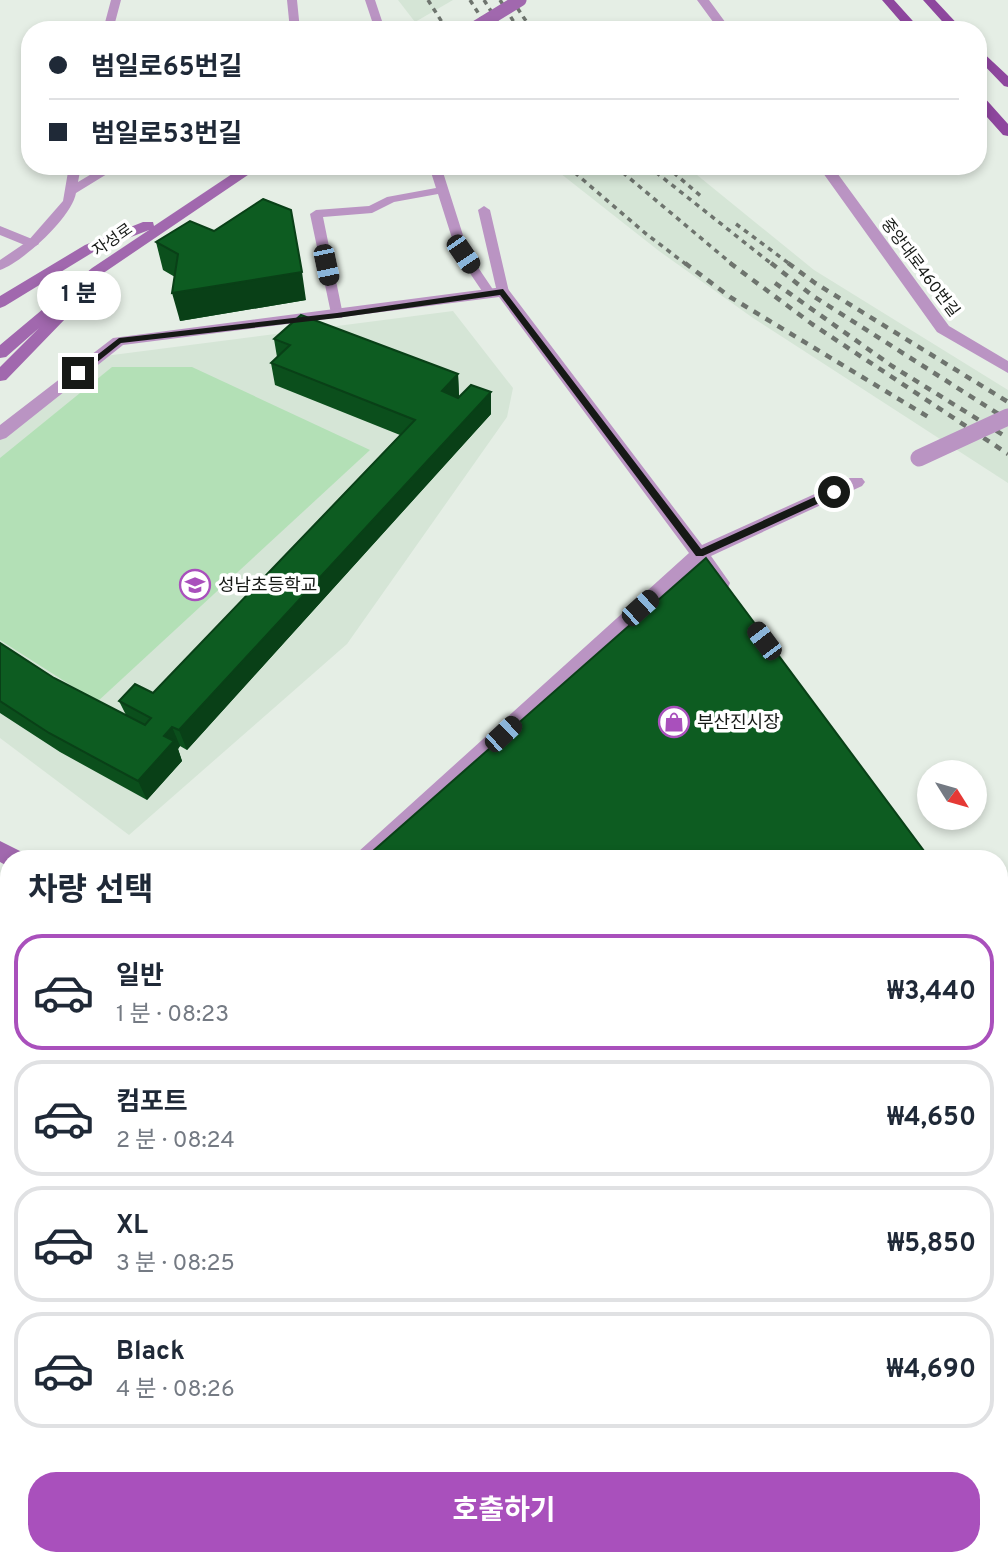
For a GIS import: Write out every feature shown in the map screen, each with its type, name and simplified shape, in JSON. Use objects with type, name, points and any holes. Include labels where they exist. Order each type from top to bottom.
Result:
[{"type":"main road","points":[[486,21],[520,0]]},
{"type":"main road","points":[[888,0],[907,21]]},
{"type":"main road","points":[[929,0],[949,21]]},
{"type":"main road","points":[[987,61],[1008,83]]},
{"type":"main road","points":[[987,111],[1008,132]]},
{"type":"main road","name":"자성로","points":[[0,353],[97,271],[240,175]]},
{"type":"main road","name":"자성로","points":[[0,303],[90,248],[183,211]]},
{"type":"main road","points":[[0,376],[44,335],[97,271]]},
{"type":"street","points":[[704,0],[719,21]]},
{"type":"street","name":"중앙대로460번길","points":[[832,175],[943,329],[1008,368]]},
{"type":"street","points":[[0,230],[32,244]]},
{"type":"street","points":[[0,434],[119,341],[496,293],[732,598]]},
{"type":"street","points":[[919,458],[1008,417]]},
{"type":"street","points":[[376,850],[699,554],[856,482]]},
{"type":"lane","points":[[110,21],[116,0]]},
{"type":"lane","points":[[292,0],[294,21]]},
{"type":"lane","points":[[370,0],[377,21]]},
{"type":"lane","points":[[0,266],[32,244],[69,202],[74,175]]},
{"type":"lane","points":[[71,192],[99,175]]},
{"type":"lane","points":[[438,175],[463,254],[496,293]]},
{"type":"lane","points":[[337,315],[316,214],[372,209],[391,199],[444,190]]},
{"type":"lane","points":[[484,211],[496,293]]},
{"type":"shaded area","points":[[398,0],[453,0],[417,21]]},
{"type":"shaded area","points":[[562,175],[697,175],[814,270],[1008,390],[1008,483],[753,318],[659,251]]},
{"type":"shaded area","name":"성남초등학교","points":[[453,311],[513,388],[507,417],[347,644],[129,835],[0,738],[0,434],[97,357]]},
{"type":"green space","points":[[112,367],[192,367],[370,450],[97,702],[0,640],[0,458]]},
{"type":"building","points":[[263,199],[291,210],[302,272],[172,293],[178,254],[156,242],[190,221],[214,231]]},
{"type":"building","points":[[301,315],[458,374],[442,391],[458,398],[471,385],[491,392],[179,730],[172,727],[164,736],[174,741],[138,781],[49,733],[0,701],[0,643],[54,678],[145,725],[151,718],[119,701],[135,684],[153,693],[415,420],[271,363],[290,345],[274,339]]},
{"type":"building","name":"부산진시장","points":[[706,558],[923,850],[374,850]]},
{"type":"railway","points":[[428,0],[441,21]]},
{"type":"railway","points":[[470,0],[483,21]]},
{"type":"railway","points":[[484,0],[497,21]]},
{"type":"railway","points":[[500,0],[513,21]]},
{"type":"railway","points":[[512,0],[526,21]]},
{"type":"railway","points":[[577,175],[687,265]]},
{"type":"railway","points":[[626,175],[733,265]]},
{"type":"railway","points":[[659,175],[773,265]]},
{"type":"railway","points":[[676,175],[703,198]]},
{"type":"railway","points":[[736,224],[791,265]]},
{"type":"railway","points":[[685,263],[730,297],[930,418]]},
{"type":"railway","points":[[730,263],[812,324],[1008,454]]},
{"type":"railway","points":[[771,263],[813,296],[1008,420]]},
{"type":"railway","points":[[788,263],[815,283],[1008,402]]},
{"type":"railway","points":[[775,283],[892,366],[1008,438]]},
{"type":"place","name":"성남초등학교","points":[[195,585]]},
{"type":"place","name":"부산진시장","points":[[674,722]]},
{"type":"route","points":[[78,373],[119,341],[503,292],[699,554],[834,492]]}]
